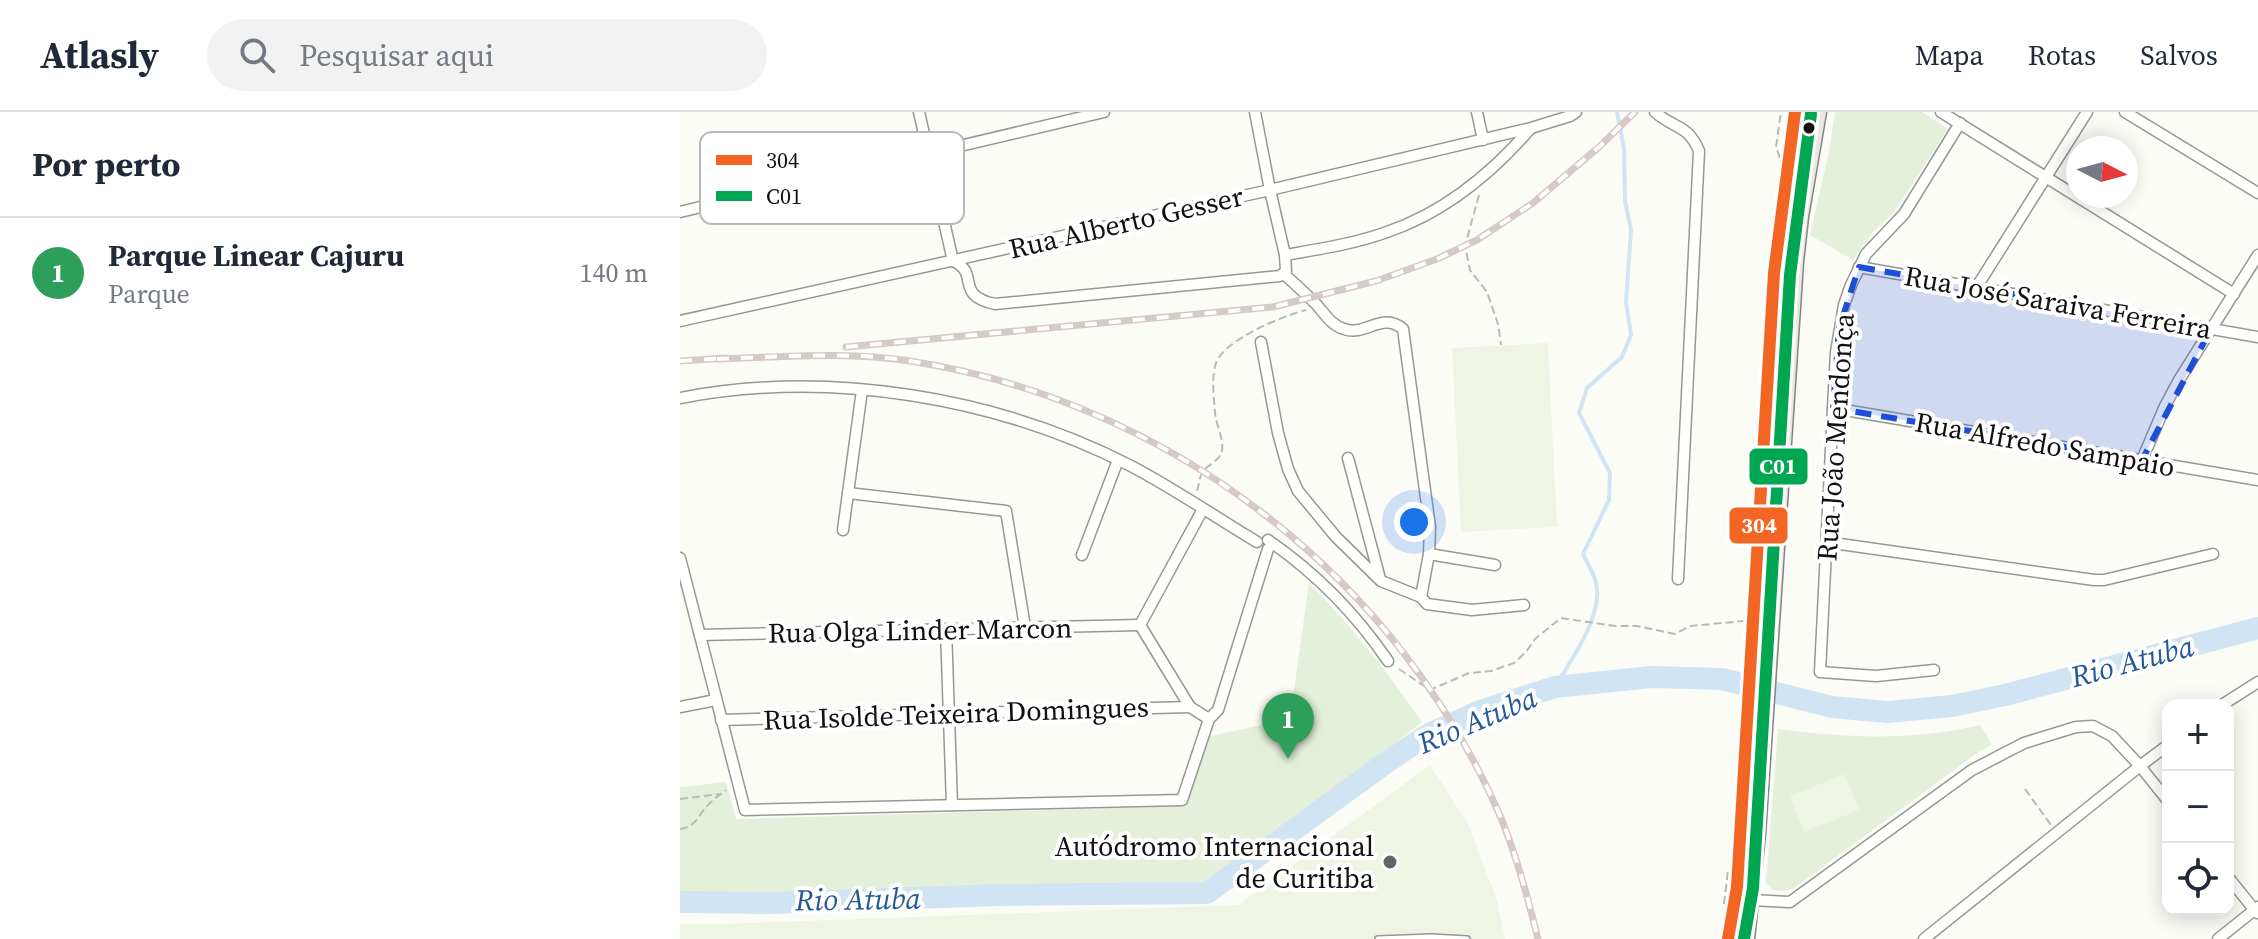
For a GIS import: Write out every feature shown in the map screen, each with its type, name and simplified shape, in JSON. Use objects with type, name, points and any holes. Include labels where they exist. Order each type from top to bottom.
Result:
[{"type":"main road","points":[[1746,939],[1751,900],[1753,768],[1766,690],[1761,635],[1796,250],[1818,112]]},
{"type":"street","points":[[919,112],[924,132]]},
{"type":"street","points":[[964,145],[1104,112]]},
{"type":"street","points":[[1255,112],[1285,255],[1287,267],[1284,274]]},
{"type":"street","points":[[1477,112],[1483,140]]},
{"type":"street","points":[[1655,112],[1692,135],[1699,151],[1678,579]]},
{"type":"street","points":[[1941,112],[2234,294]]},
{"type":"street","points":[[1976,288],[2087,112]]},
{"type":"street","points":[[2125,112],[2258,193]]},
{"type":"street","name":"Rua Alberto Gesser","points":[[680,321],[1270,190],[1531,128],[1573,114]]},
{"type":"street","name":"Rua João Mendonça","points":[[1934,670],[1876,676],[1820,672],[1833,408],[1839,328],[1847,295],[1859,267],[1874,244],[1904,214],[1960,123]]},
{"type":"street","points":[[1285,255],[1387,232],[1418,219],[1450,201],[1484,175],[1531,128]]},
{"type":"street","points":[[680,212],[700,207]]},
{"type":"street","points":[[945,224],[953,261],[965,270],[973,296],[995,304],[1284,274]]},
{"type":"street","points":[[2142,460],[2165,406],[2258,255]]},
{"type":"street","name":"Rua José Saraiva Ferreira","points":[[1859,267],[2258,337]]},
{"type":"street","points":[[1284,274],[1340,328],[1350,331],[1386,321],[1396,323],[1403,329],[1430,527],[1429,554],[1421,597]]},
{"type":"street","points":[[1261,342],[1288,469],[1298,491],[1336,537],[1381,581],[1421,597],[1427,604],[1472,610],[1524,605]]},
{"type":"street","points":[[680,398],[777,386],[862,390],[952,403],[1007,416],[1069,438],[1148,476],[1314,575],[1364,628],[1388,661]]},
{"type":"street","points":[[843,530],[862,390]]},
{"type":"street","name":"Rua Alfredo Sampaio","points":[[1833,408],[2258,480]]},
{"type":"street","points":[[1348,458],[1381,581]]},
{"type":"street","points":[[1082,555],[1118,460]]},
{"type":"street","points":[[848,493],[1006,511],[1025,627]]},
{"type":"street","points":[[1198,507],[1140,625],[1190,707],[1209,719]]},
{"type":"street","points":[[1826,542],[2094,580],[2213,554]]},
{"type":"street","points":[[680,558],[745,810],[1182,800],[1209,719],[1218,710],[1264,544]]},
{"type":"street","points":[[1429,554],[1495,565]]},
{"type":"street","points":[[680,608],[692,607]]},
{"type":"street","name":"Rua Olga Linder Marcon","points":[[700,635],[1140,625]]},
{"type":"street","points":[[946,629],[952,805]]},
{"type":"street","points":[[2231,699],[2258,682]]},
{"type":"street","points":[[680,707],[716,700]]},
{"type":"street","name":"Rua Isolde Teixeira Domingues","points":[[721,720],[1190,707]]},
{"type":"street","points":[[1751,900],[1790,902],[1972,770],[2024,743],[2076,727],[2093,726],[2112,736],[2162,794]]},
{"type":"street","points":[[1924,939],[2162,750]]},
{"type":"street","points":[[2218,939],[2257,911],[2234,884]]},
{"type":"lane","points":[[1728,939],[1753,768],[1761,635],[1754,620],[1774,273],[1795,112]]},
{"type":"lane","points":[[1378,939],[1467,939]]},
{"type":"path","points":[[1484,175],[1465,246],[1470,270],[1487,292],[1498,324],[1501,345]]},
{"type":"path","points":[[1198,507],[1202,471],[1221,455],[1223,449],[1213,390],[1217,360],[1225,349],[1272,321],[1318,307]]},
{"type":"path","points":[[1388,661],[1430,690],[1469,673],[1491,671],[1514,663],[1536,638],[1561,618],[1637,626],[1675,634],[1690,626],[1754,620]]},
{"type":"path","points":[[680,829],[689,828],[707,805],[737,783]]},
{"type":"path","points":[[2025,789],[2056,832]]},
{"type":"path","points":[[680,799],[721,794]]},
{"type":"highlighted area","points":[[1859,267],[2211,329],[2142,460],[1833,408],[1839,328]]},
{"type":"green space","points":[[1835,112],[1922,112],[1948,129],[1894,212],[1873,232],[1853,260],[1810,235]]},
{"type":"green space","points":[[1548,343],[1557,527],[1461,532],[1452,348]]},
{"type":"green space","points":[[1309,583],[1369,650],[1422,722],[1212,884],[758,896],[680,892],[680,787],[726,782],[736,819],[1186,806],[1210,736],[1290,719]]},
{"type":"green space","points":[[1980,725],[1992,744],[1793,889],[1773,890],[1766,882],[1778,729],[1905,736]]},
{"type":"green space","name":"Autódromo Internacional de Curitiba","points":[[1430,765],[1468,824],[1497,900],[1505,939],[680,939],[680,924],[1238,905]]},
{"type":"green space","points":[[1845,774],[1859,810],[1804,832],[1790,796]]},
{"type":"waterway","points":[[1555,687],[1591,623],[1597,596],[1596,583],[1583,554],[1609,500],[1610,473],[1579,413],[1587,388],[1622,357],[1631,335],[1626,302],[1631,230],[1625,201],[1624,149],[1617,112]]},
{"type":"waterway","name":"Rio Atuba","points":[[680,902],[772,903],[1000,895],[1207,893],[1429,734],[1480,711],[1555,687],[1652,677],[1722,679],[1832,707],[1888,712],[1952,706],[2005,695],[2258,628]]},
{"type":"railway","points":[[846,347],[1273,307],[1376,281],[1437,259],[1477,240],[1533,203],[1635,112]]},
{"type":"railway","points":[[717,359],[862,356],[910,361],[1006,382],[1097,415],[1184,460],[1264,514],[1337,578],[1402,651],[1457,731],[1507,833],[1538,939]]},
{"type":"railway","points":[[680,361],[726,358]]},
{"type":"transit line","name":"304","points":[[1728,939],[1737,887],[1774,273],[1795,112]]},
{"type":"transit line","name":"C01","points":[[1744,939],[1753,888],[1790,275],[1811,114]]},
{"type":"place","name":"Parque Linear Cajuru","points":[[1288,759]]},
{"type":"place","name":"Autódromo Internacional de Curitiba","points":[[1390,862]]}]
